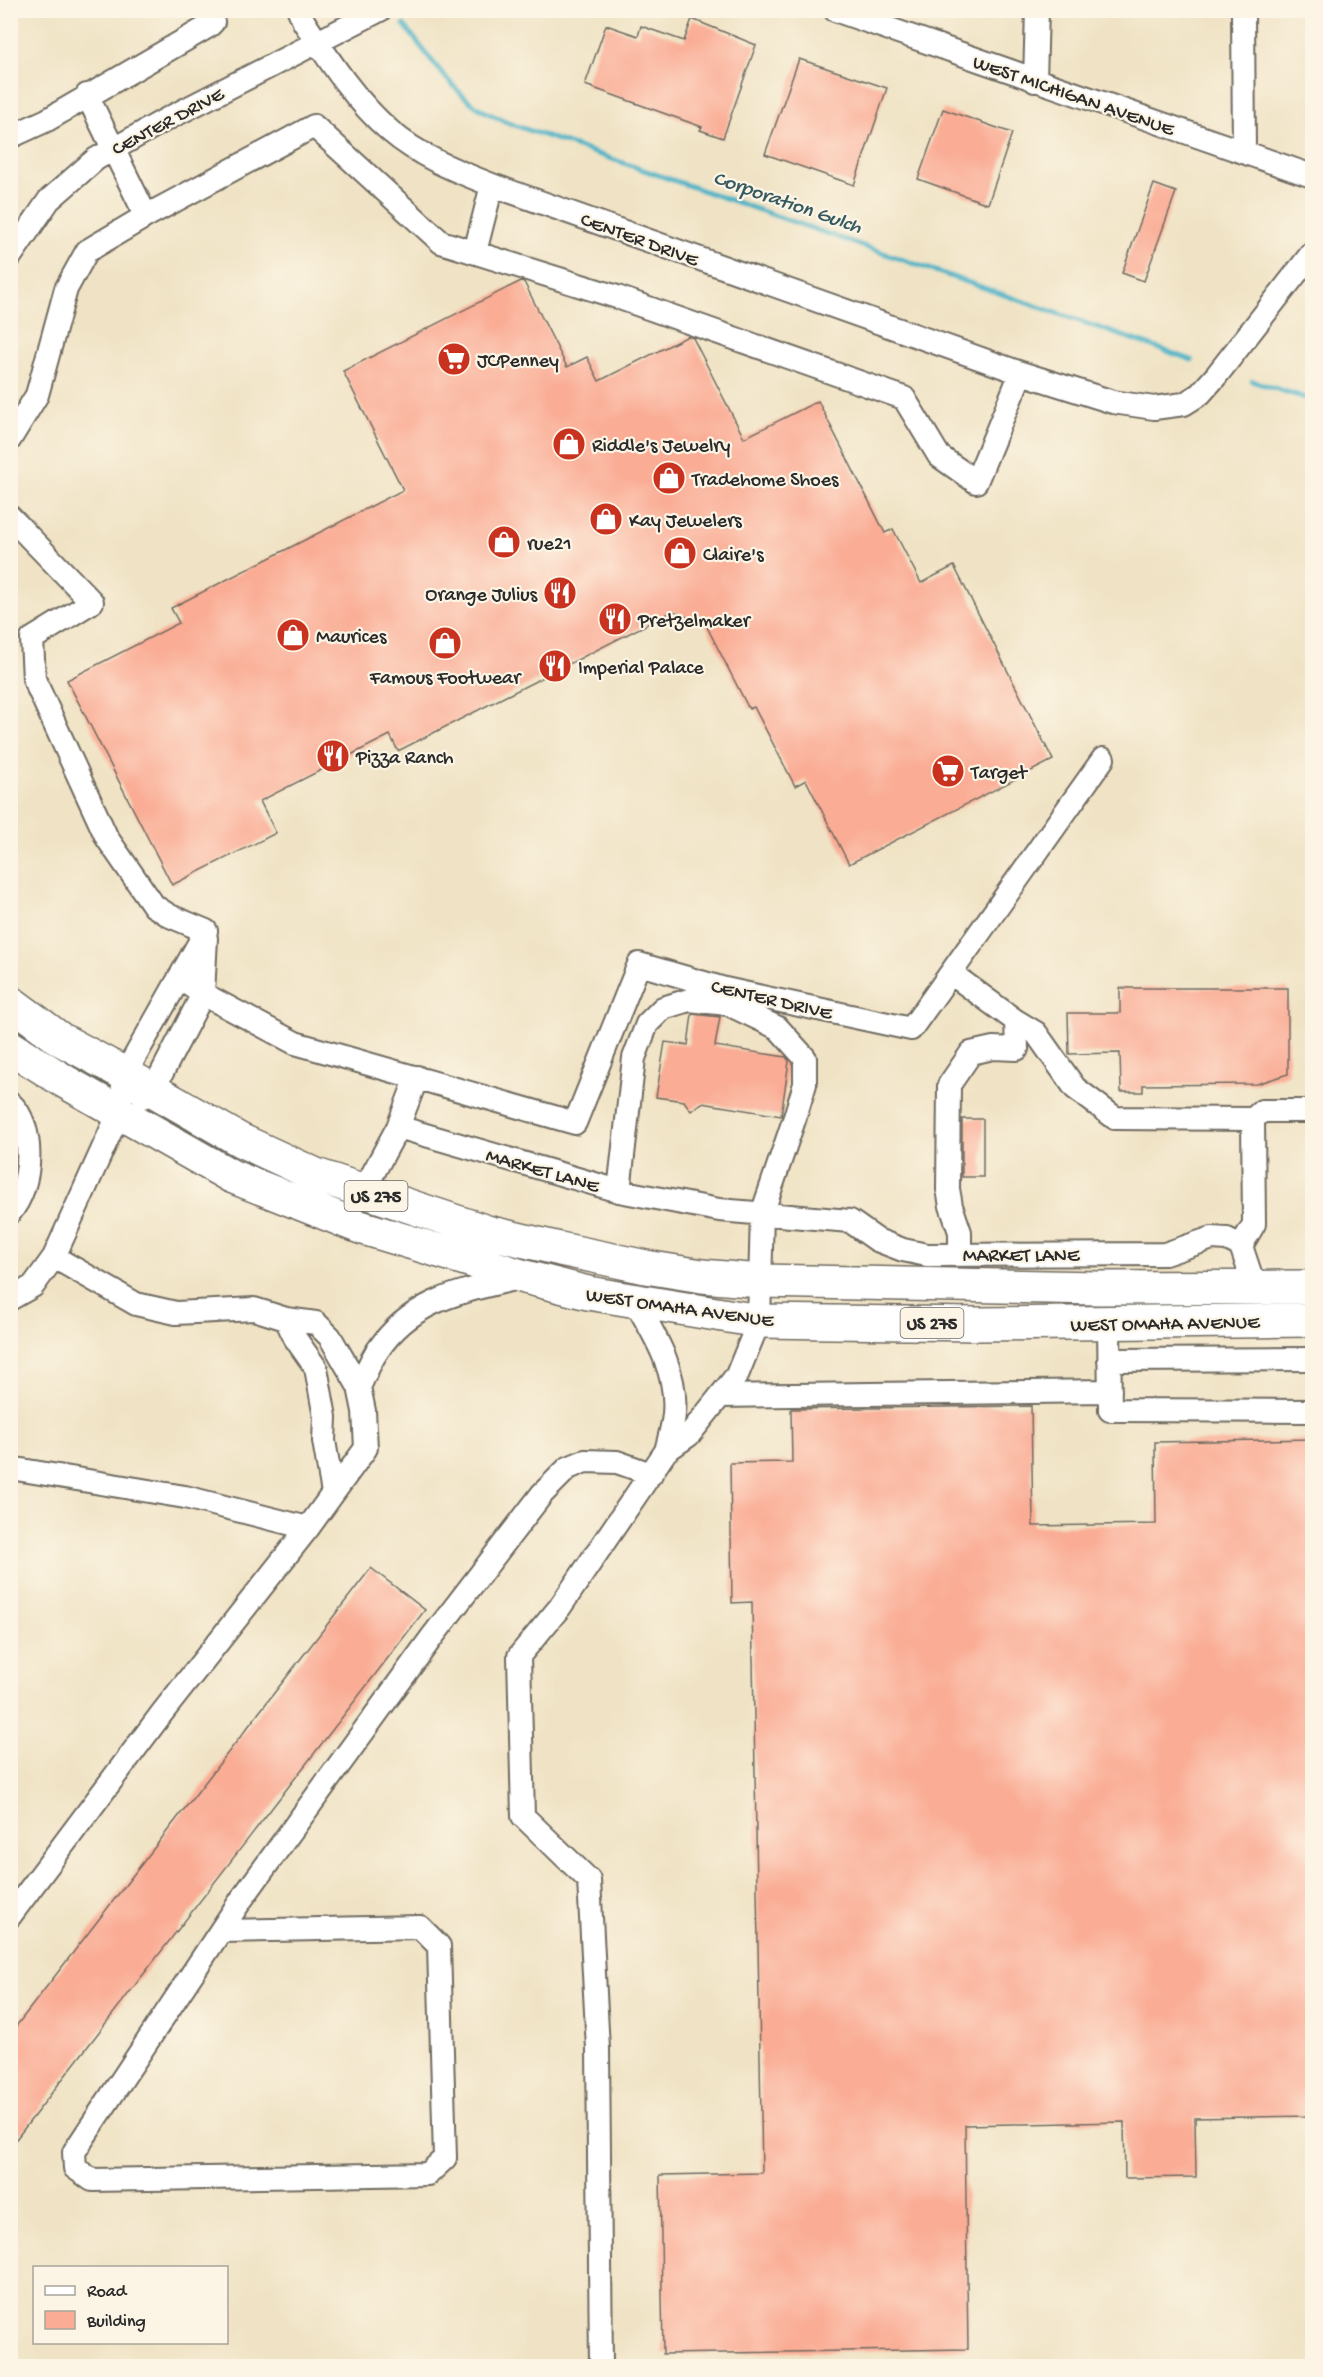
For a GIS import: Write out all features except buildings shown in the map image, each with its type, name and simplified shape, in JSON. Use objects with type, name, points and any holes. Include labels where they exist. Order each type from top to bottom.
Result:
[{"type":"highway","name":"US 275","points":[[10,1002],[60,1039],[125,1074]]},
{"type":"highway","name":"US 275","points":[[10,1047],[119,1113]]},
{"type":"highway","name":"WEST OMAHA AVENUE","points":[[125,1074],[240,1140],[316,1175],[487,1232],[646,1268],[761,1281],[1098,1288],[1312,1287]]},
{"type":"highway","name":"WEST OMAHA AVENUE","points":[[119,1113],[231,1176],[360,1227],[525,1277],[588,1293],[759,1321],[1109,1324],[1312,1320]]},
{"type":"street","points":[[10,137],[47,120],[209,26],[213,22],[209,10]]},
{"type":"street","points":[[298,10],[317,42],[380,10]]},
{"type":"street","points":[[1035,81],[1037,10]]},
{"type":"street","points":[[1243,10],[1244,152]]},
{"type":"street","name":"WEST MICHIGAN AVENUE","points":[[846,13],[1312,176]]},
{"type":"street","name":"CENTER DRIVE","points":[[10,257],[49,200],[96,159],[165,120],[317,42],[352,92],[390,132],[427,157],[492,185],[1021,373],[1113,402],[1154,408],[1184,404],[1200,394],[1312,253]]},
{"type":"street","points":[[87,95],[146,216]]},
{"type":"street","points":[[10,439],[37,395],[66,289],[87,251],[146,216],[314,126],[441,242],[617,297],[904,398],[939,456],[976,482],[1021,373]]},
{"type":"street","points":[[475,252],[492,185]]},
{"type":"street","points":[[10,517],[92,602],[32,639],[34,679],[107,838],[154,906],[170,916],[206,931]]},
{"type":"street","name":"CENTER DRIVE","points":[[417,1077],[575,1123],[639,964],[725,989],[911,1029],[1103,759]]},
{"type":"street","points":[[10,1299],[33,1286],[54,1257],[119,1113],[125,1074],[206,931]]},
{"type":"street","points":[[119,1113],[153,1090],[203,994],[206,931]]},
{"type":"street","points":[[951,974],[1016,1022],[1036,1033],[1076,1088],[1115,1118],[1253,1119],[1262,1112],[1312,1111]]},
{"type":"street","points":[[179,978],[203,994],[295,1043],[417,1077],[398,1127],[363,1192]]},
{"type":"street","points":[[619,1191],[634,1058],[647,1024],[663,1008],[689,1000],[728,1004],[778,1028],[805,1058],[805,1084],[802,1095],[762,1214],[759,1321],[737,1375],[689,1435],[666,1451]]},
{"type":"street","points":[[960,1254],[960,1232],[948,1189],[949,1085],[971,1053],[993,1048],[1017,1049],[1016,1022]]},
{"type":"street","points":[[10,1103],[19,1111],[26,1128],[27,1179],[10,1212]]},
{"type":"street","points":[[1250,1288],[1250,1273],[1241,1246],[1254,1224],[1253,1119]]},
{"type":"street","name":"MARKET LANE","points":[[398,1127],[619,1191],[719,1210],[850,1221],[877,1240],[903,1250],[927,1255],[1165,1254],[1212,1238],[1227,1239],[1241,1246]]},
{"type":"street","points":[[10,1916],[162,1713],[308,1528],[366,1449],[364,1411],[359,1387],[330,1337],[316,1323],[286,1319],[254,1310],[176,1312],[136,1304],[54,1257]]},
{"type":"street","points":[[359,1387],[378,1350],[398,1327],[428,1303],[468,1290],[525,1277]]},
{"type":"street","points":[[601,2367],[598,2049],[589,1880],[523,1816],[519,1656],[560,1607],[666,1451],[674,1413],[673,1378],[659,1341],[635,1301]]},
{"type":"street","points":[[286,1319],[295,1338],[316,1368],[325,1417],[324,1441],[333,1493]]},
{"type":"street","points":[[1109,1324],[1110,1410],[1312,1411]]},
{"type":"street","points":[[1109,1360],[1312,1359]]},
{"type":"street","points":[[720,1396],[1110,1391]]},
{"type":"street","points":[[221,1931],[420,1927],[440,1946],[445,2158],[428,2174],[92,2180],[75,2168],[74,2152],[221,1931],[432,1637],[542,1494],[568,1468],[585,1461],[617,1462],[651,1474]]},
{"type":"street","points":[[10,1468],[185,1497],[308,1528]]},
{"type":"waterway","name":"Corporation Gulch","points":[[404,25],[456,89],[485,112],[514,125],[1192,360]]},
{"type":"waterway","name":"Corporation Gulch","points":[[1252,381],[1312,400]]},
{"type":"place","name":"JCPenney","points":[[454,359]]},
{"type":"place","name":"Riddle's Jewelry","points":[[569,444]]},
{"type":"place","name":"Tradehome Shoes","points":[[669,478]]},
{"type":"place","name":"Kay Jewelers","points":[[606,519]]},
{"type":"place","name":"rue21","points":[[504,542]]},
{"type":"place","name":"Claire's","points":[[680,553]]},
{"type":"place","name":"Orange Julius","points":[[560,593]]},
{"type":"place","name":"Pretzelmaker","points":[[615,619]]},
{"type":"place","name":"Maurices","points":[[293,635]]},
{"type":"place","name":"Famous Footwear","points":[[445,643]]},
{"type":"place","name":"Imperial Palace","points":[[555,666]]},
{"type":"place","name":"Pizza Ranch","points":[[333,756]]},
{"type":"place","name":"Target","points":[[948,771]]}]
